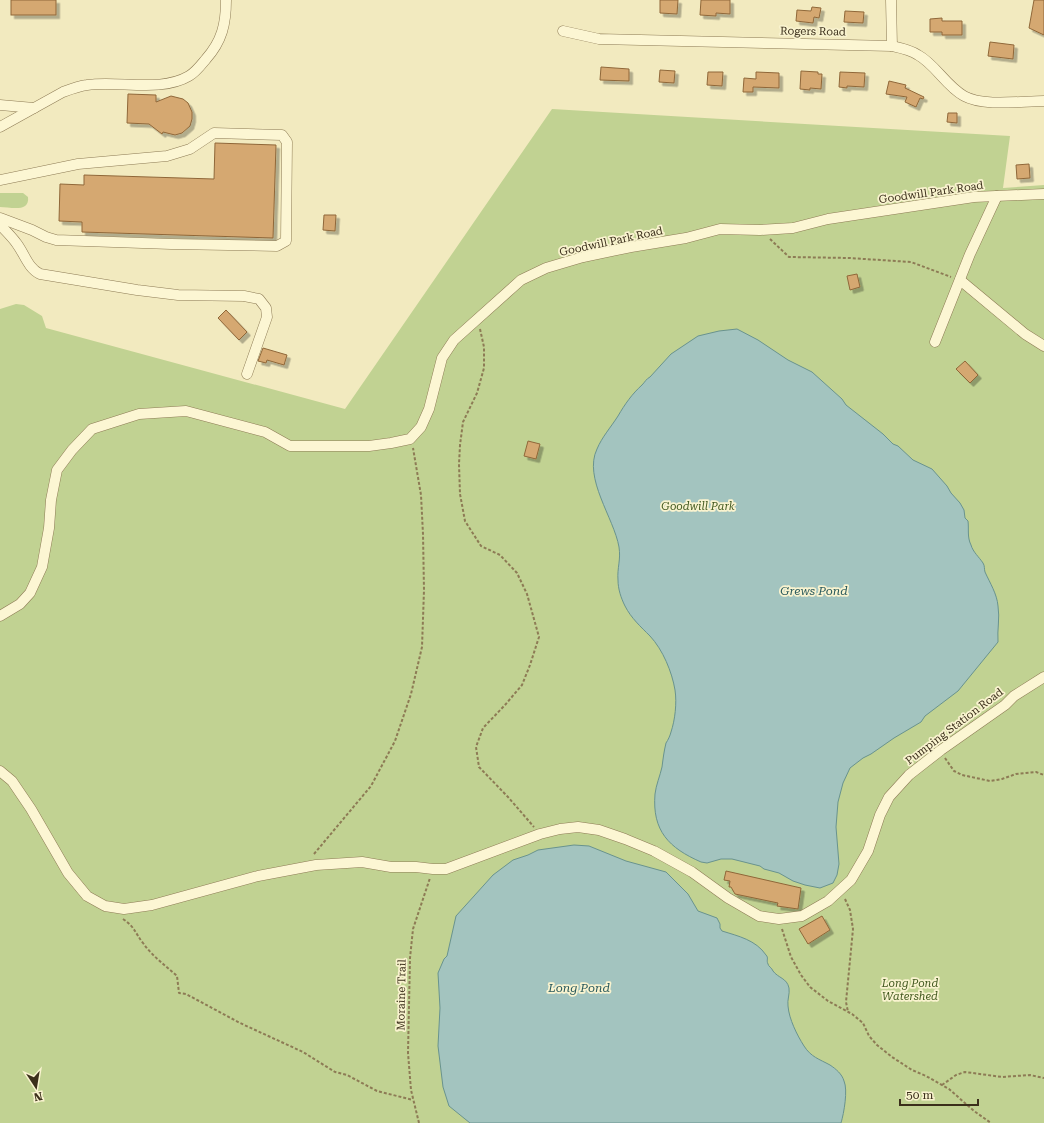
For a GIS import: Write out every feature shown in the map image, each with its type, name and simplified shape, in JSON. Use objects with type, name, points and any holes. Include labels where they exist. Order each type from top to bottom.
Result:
[{"type":"street","points":[[0,126],[63,92],[88,85],[160,84],[179,81],[190,76],[201,66],[216,47],[224,23],[226,0]]},
{"type":"street","points":[[891,0],[892,46]]},
{"type":"street","name":"Rogers Road","points":[[563,31],[599,39],[892,46],[919,55],[936,70],[951,87],[965,97],[984,102],[1044,102]]},
{"type":"street","points":[[0,105],[35,108]]},
{"type":"street","points":[[0,180],[78,164],[166,156],[190,149],[214,133],[282,135],[287,142],[286,241],[277,246],[56,240],[0,218]]},
{"type":"street","name":"Goodwill Park Road","points":[[410,439],[421,427],[429,410],[442,358],[454,340],[521,280],[554,266],[583,257],[686,238],[720,229],[760,230],[793,228],[828,219],[974,197],[1044,194]]},
{"type":"street","points":[[935,342],[981,228],[997,196]]},
{"type":"street","points":[[0,225],[16,243],[30,267],[40,274],[178,295],[244,296],[259,299],[266,308],[267,317],[246,374]]},
{"type":"street","points":[[960,280],[1025,334],[1044,346]]},
{"type":"street","points":[[0,616],[20,604],[30,593],[42,567],[49,528],[51,500],[58,470],[72,450],[92,428],[139,414],[186,411],[265,432],[290,446],[369,446],[410,439]]},
{"type":"street","name":"Pumping Station Road","points":[[0,771],[12,781],[31,809],[68,873],[87,896],[105,906],[124,909],[152,905],[258,876],[303,867],[362,862],[391,867],[446,869],[540,834],[560,829],[578,827],[599,830],[625,838],[654,851],[692,872],[728,898],[758,916],[779,919],[802,916],[828,901],[839,891],[851,880],[868,851],[880,815],[889,797],[909,775],[941,750],[1005,705],[1014,696],[1044,677]]},
{"type":"path","points":[[760,230],[789,257],[849,258],[911,262],[960,280]]},
{"type":"path","points":[[477,319],[484,348],[484,368],[477,393],[463,422],[460,445],[460,494],[465,520],[481,546],[500,555],[517,572],[527,594],[539,637],[522,685],[483,728],[476,747],[479,767],[508,797],[540,834]]},
{"type":"path","points":[[303,867],[371,786],[395,741],[411,694],[422,647],[424,534],[421,494],[415,454],[410,439]]},
{"type":"path","points":[[941,750],[946,761],[954,771],[962,775],[990,781],[1016,774],[1036,772],[1044,775]]},
{"type":"path","name":"Moraine Trail","points":[[419,1123],[411,1090],[408,1053],[410,958],[413,929],[433,869]]},
{"type":"path","points":[[839,891],[848,903],[853,929],[846,1002],[848,1012]]},
{"type":"path","points":[[120,917],[131,925],[142,942],[156,958],[178,976],[179,993],[186,994],[240,1023],[303,1052],[335,1072],[347,1075],[377,1091],[413,1100]]},
{"type":"path","points":[[779,919],[791,956],[801,975],[810,987],[828,1001],[848,1012],[863,1023],[869,1036],[877,1045],[892,1057],[912,1070],[926,1076],[942,1086],[991,1123]]},
{"type":"path","points":[[942,1086],[956,1075],[965,1072],[1002,1078],[1030,1075],[1044,1078]]},
{"type":"green space","name":"Goodwill Park","points":[[552,109],[1010,136],[1003,188],[1044,185],[1044,1123],[0,1123],[0,309],[16,304],[24,305],[42,316],[46,328],[345,409]]},
{"type":"green space","points":[[0,193],[23,193],[28,197],[28,202],[23,207],[18,208],[0,207]]},
{"type":"water","name":"Grews Pond","points":[[737,329],[758,340],[788,360],[812,372],[842,399],[846,405],[883,434],[893,444],[898,446],[913,460],[932,469],[947,486],[964,510],[965,518],[968,521],[970,542],[973,550],[984,564],[985,572],[996,597],[999,615],[998,642],[958,691],[925,716],[921,722],[863,758],[850,768],[843,783],[838,802],[836,827],[839,864],[837,875],[833,883],[820,888],[793,881],[779,873],[764,869],[760,866],[732,859],[721,859],[707,863],[701,862],[680,851],[665,837],[660,828],[656,818],[655,794],[666,743],[674,722],[676,695],[672,676],[663,654],[650,636],[636,622],[622,600],[618,583],[620,556],[619,547],[596,485],[594,472],[594,460],[597,449],[604,436],[626,403],[671,354],[698,336],[719,331]]},
{"type":"water","name":"Long Pond","points":[[574,845],[589,846],[626,861],[666,872],[688,894],[698,911],[717,918],[722,931],[746,939],[762,950],[767,956],[767,963],[769,966],[788,985],[788,1004],[790,1016],[796,1032],[804,1046],[812,1055],[834,1068],[843,1078],[846,1096],[841,1123],[470,1123],[449,1106],[443,1087],[438,1046],[440,1008],[438,973],[444,959],[447,956],[456,916],[493,875],[513,860],[538,850]]},
{"type":"building","points":[[11,0],[56,0],[56,15],[11,15]]},
{"type":"building","points":[[660,0],[678,0],[677,14],[660,13]]},
{"type":"building","points":[[701,0],[730,0],[730,14],[716,13],[716,16],[700,15]]},
{"type":"building","points":[[1034,0],[1044,0],[1044,35],[1029,28]]},
{"type":"building","points":[[812,7],[821,8],[819,18],[814,17],[813,23],[796,21],[797,10],[811,11]]},
{"type":"building","points":[[845,11],[864,12],[863,23],[844,22]]},
{"type":"building","points":[[942,18],[942,21],[962,21],[962,35],[942,35],[942,32],[930,32],[930,19]]},
{"type":"building","points":[[990,42],[1014,45],[1013,59],[988,56]]},
{"type":"building","points":[[601,67],[629,69],[629,81],[600,80]]},
{"type":"building","points":[[660,70],[675,71],[674,83],[659,82]]},
{"type":"building","points":[[801,71],[818,72],[818,74],[822,74],[821,89],[800,89]]},
{"type":"building","points":[[708,72],[723,72],[722,86],[707,85]]},
{"type":"building","points":[[756,72],[779,73],[779,88],[753,87],[753,92],[743,92],[744,78],[756,79]]},
{"type":"building","points":[[840,72],[865,73],[864,87],[839,87]]},
{"type":"building","points":[[889,81],[906,85],[905,88],[924,97],[923,99],[920,98],[916,107],[905,102],[907,97],[886,94]]},
{"type":"building","points":[[128,94],[156,95],[156,102],[171,96],[183,99],[188,103],[192,112],[190,126],[182,133],[175,135],[163,132],[162,134],[149,124],[127,123]]},
{"type":"building","points":[[948,113],[957,113],[957,123],[947,122]]},
{"type":"building","points":[[215,143],[276,145],[273,238],[82,232],[82,222],[59,221],[60,184],[84,185],[84,175],[214,179]]},
{"type":"building","points":[[1029,164],[1030,178],[1017,179],[1016,165]]},
{"type":"building","points":[[324,215],[336,215],[335,231],[323,230]]},
{"type":"building","points":[[857,274],[860,287],[850,290],[847,276]]},
{"type":"building","points":[[226,310],[247,332],[239,340],[218,318]]},
{"type":"building","points":[[263,348],[287,355],[284,365],[267,360],[266,363],[258,361]]},
{"type":"building","points":[[965,361],[978,375],[970,383],[956,369]]},
{"type":"building","points":[[528,441],[540,444],[536,459],[524,456]]},
{"type":"building","points":[[726,871],[801,888],[798,909],[777,906],[778,903],[735,894],[731,887],[729,887],[730,881],[724,880]]},
{"type":"building","points":[[822,916],[830,930],[808,944],[799,929]]},
{"type":"park label","name":"Long Pond Watershed","points":[[910,989]]}]
